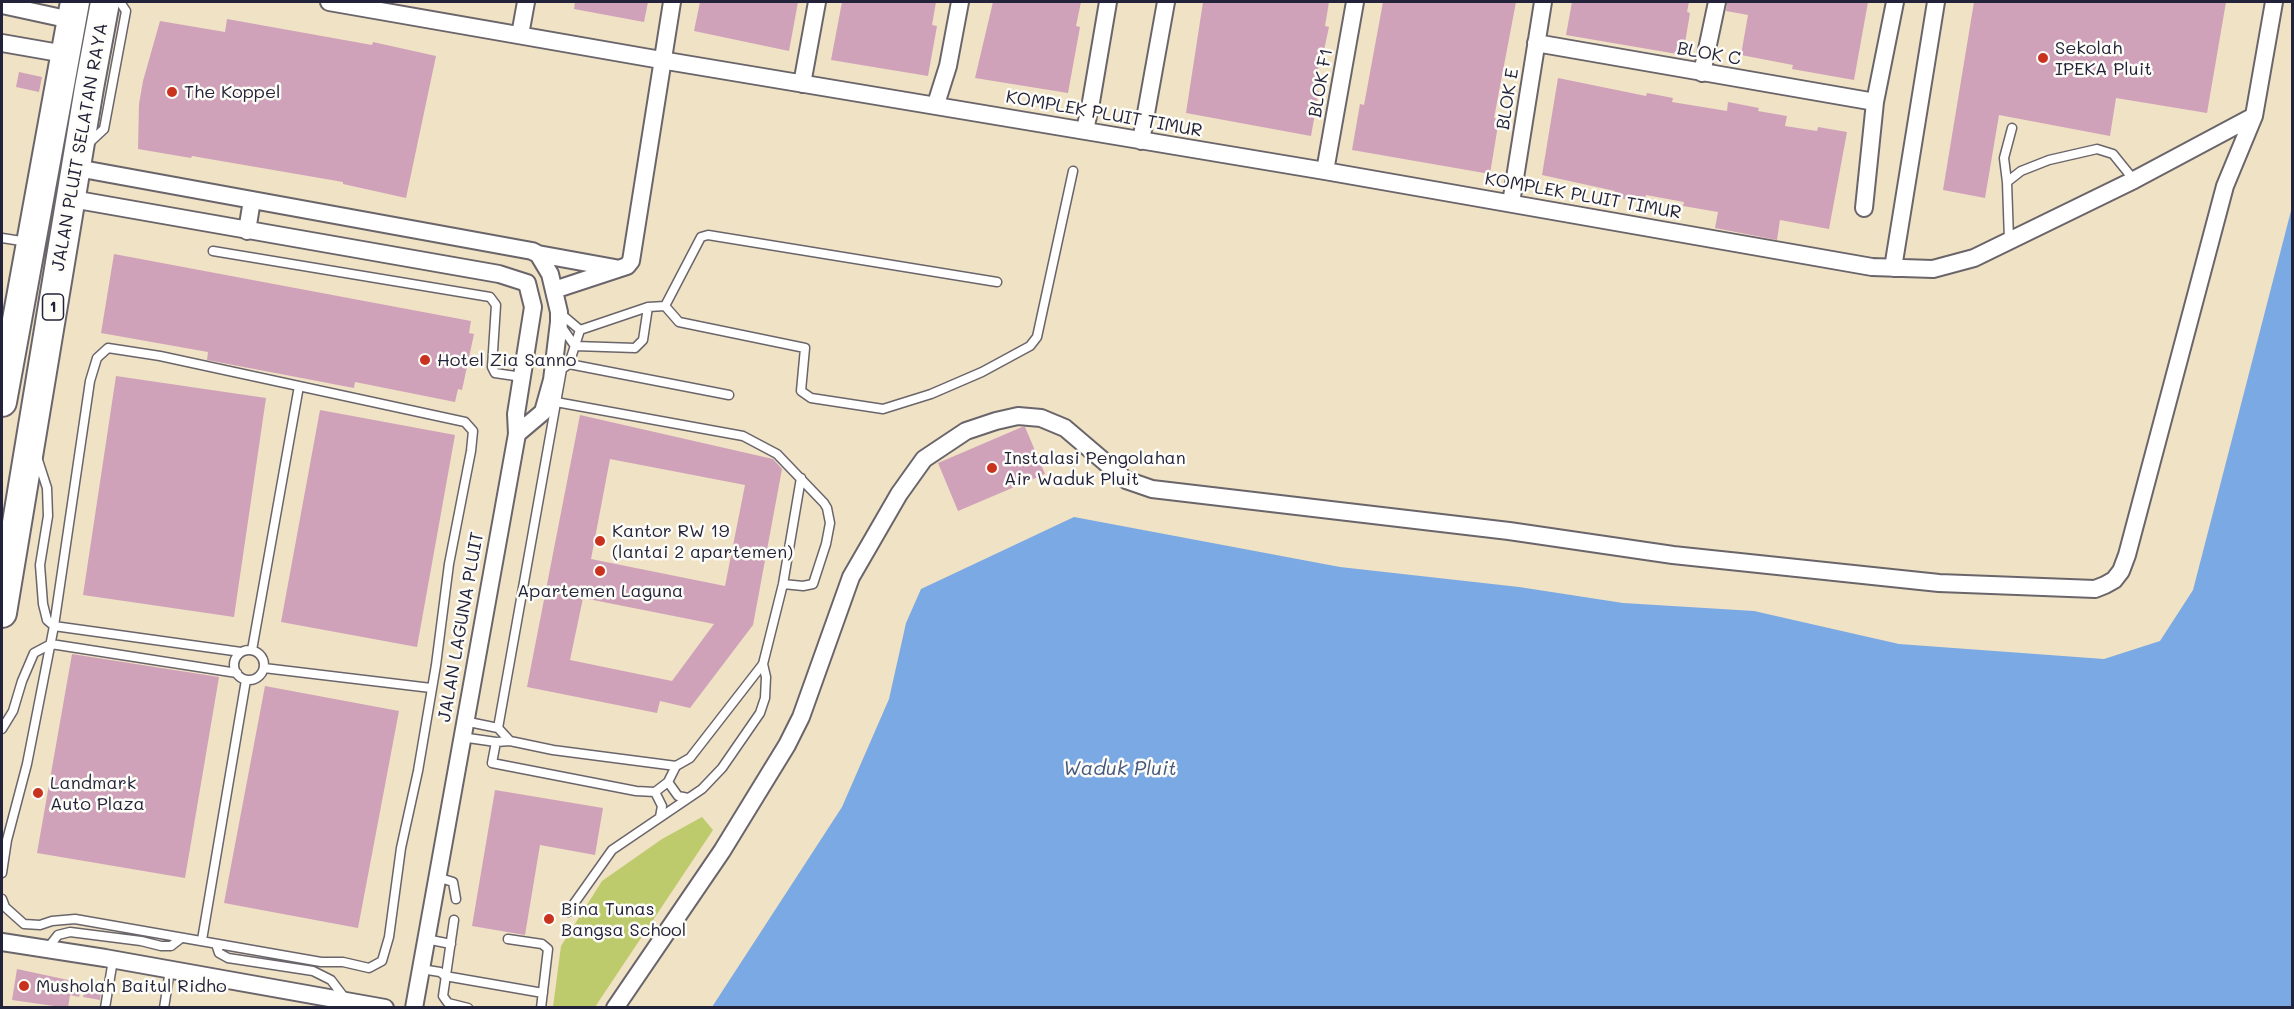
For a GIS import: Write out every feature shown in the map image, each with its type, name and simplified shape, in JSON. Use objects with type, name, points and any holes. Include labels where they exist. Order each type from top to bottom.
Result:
[{"type":"highway","name":"JALAN PLUIT SELATAN RAYA","points":[[2,613],[4,585],[105,2]]},
{"type":"highway","name":"JALAN PLUIT SELATAN RAYA","points":[[2,402],[6,352],[31,243],[73,11]]},
{"type":"street","name":"KOMPLEK PLUIT TIMUR","points":[[329,2],[353,4],[802,84],[936,104],[1872,267],[1934,269],[1974,258],[2134,180],[2254,116]]},
{"type":"street","points":[[520,35],[526,2]]},
{"type":"street","points":[[554,290],[627,266],[631,261],[672,2]]},
{"type":"street","points":[[802,84],[817,2]]},
{"type":"street","points":[[936,104],[948,66],[960,2]]},
{"type":"street","points":[[1085,130],[1108,2]]},
{"type":"street","points":[[1141,141],[1166,2]]},
{"type":"street","name":"BLOK F1","points":[[1325,171],[1355,2]]},
{"type":"street","name":"BLOK E","points":[[1511,203],[1543,2]]},
{"type":"street","points":[[1702,73],[1717,2]]},
{"type":"street","points":[[1864,208],[1875,102],[1894,2]]},
{"type":"street","points":[[1893,268],[1935,2]]},
{"type":"street","points":[[615,1008],[722,851],[787,745],[801,717],[851,577],[899,494],[924,459],[966,431],[996,421],[1018,416],[1041,418],[1065,428],[1126,480],[1152,489],[1509,531],[1673,555],[1939,583],[2095,589],[2105,585],[2121,570],[2127,555],[2225,186],[2254,116],[2274,2]]},
{"type":"street","points":[[2,5],[73,11]]},
{"type":"street","points":[[2,43],[65,54]]},
{"type":"street","name":"BLOK C","points":[[1536,43],[1875,102]]},
{"type":"street","points":[[78,159],[252,200],[619,269]]},
{"type":"street","points":[[72,199],[247,231],[252,200]]},
{"type":"street","name":"JALAN LAGUNA PLUIT","points":[[247,231],[499,274],[527,283],[532,297],[533,307],[516,414],[517,434],[414,1008]]},
{"type":"street","points":[[517,434],[543,412],[552,380],[559,317],[550,273],[538,254]]},
{"type":"street","points":[[2,942],[385,1008]]},
{"type":"lane","points":[[78,159],[104,129],[126,11],[120,2]]},
{"type":"lane","points":[[2009,240],[2004,158],[2012,128]]},
{"type":"lane","points":[[2007,182],[2021,171],[2049,160],[2097,149],[2113,154],[2134,180]]},
{"type":"lane","points":[[666,306],[679,322],[805,348],[801,391],[811,398],[883,409],[931,394],[982,372],[1030,346],[1037,337],[1073,171]]},
{"type":"lane","points":[[666,306],[701,237],[708,235],[998,282]]},
{"type":"lane","points":[[2,238],[31,243]]},
{"type":"lane","points":[[213,251],[489,297],[496,305],[492,367],[495,373],[522,377]]},
{"type":"lane","points":[[559,317],[580,330],[648,308],[666,306]]},
{"type":"lane","points":[[575,346],[635,348],[643,340],[648,308]]},
{"type":"lane","points":[[559,317],[575,346]]},
{"type":"lane","points":[[498,728],[562,369],[569,364],[580,330]]},
{"type":"lane","points":[[2,873],[7,840],[27,764],[51,644],[90,381],[97,358],[108,348],[190,361],[465,422],[473,432],[448,564],[431,688],[413,798],[401,848],[389,938],[382,961],[369,968],[202,940],[180,939],[75,919],[52,921],[40,925],[24,924],[5,907],[2,899]]},
{"type":"lane","points":[[569,364],[729,395]]},
{"type":"lane","points":[[252,650],[299,387]]},
{"type":"lane","points":[[556,402],[743,436],[771,450],[801,478],[827,508],[829,533],[813,584],[803,586],[783,584]]},
{"type":"lane","points":[[30,440],[42,467],[47,488],[48,516],[40,565],[40,581],[47,620],[54,626],[241,652],[252,650],[259,653],[264,660],[264,668],[258,678],[246,680],[237,673],[234,666],[241,652]]},
{"type":"lane","points":[[496,742],[492,763],[574,780],[655,792],[668,782],[676,766],[690,758],[763,664],[783,584],[801,478]]},
{"type":"lane","points":[[2,729],[13,711],[34,653],[51,644],[237,673]]},
{"type":"lane","points":[[568,912],[612,850],[702,789],[722,768],[760,712],[765,698],[766,677],[763,664]]},
{"type":"lane","points":[[264,668],[431,688]]},
{"type":"lane","points":[[202,940],[246,680]]},
{"type":"lane","points":[[463,729],[498,728],[510,741]]},
{"type":"lane","points":[[463,729],[496,742],[510,741],[553,750],[676,766]]},
{"type":"lane","points":[[668,782],[678,796],[688,798]]},
{"type":"lane","points":[[655,792],[662,806],[660,817]]},
{"type":"lane","points":[[437,877],[453,882],[456,899]]},
{"type":"lane","points":[[454,920],[444,996],[448,1004],[468,1008]]},
{"type":"lane","points":[[47,949],[58,935],[70,932],[141,941],[161,946],[171,946],[180,939]]},
{"type":"lane","points":[[426,939],[451,944]]},
{"type":"lane","points":[[508,939],[542,944],[548,949],[541,1008]]},
{"type":"lane","points":[[216,944],[219,953],[228,958],[313,971],[331,980],[348,1001]]},
{"type":"lane","points":[[105,1008],[113,960]]},
{"type":"lane","points":[[420,969],[440,972],[445,976],[543,993]]},
{"type":"lane","points":[[164,1008],[170,970]]},
{"type":"green space","points":[[702,817],[713,830],[595,1007],[553,1007],[561,946],[602,881],[662,839]]},
{"type":"water","name":"Waduk Pluit","points":[[2292,207],[2292,1007],[712,1007],[842,807],[889,699],[906,623],[921,589],[1074,517],[1340,567],[1519,587],[1623,603],[1754,611],[1899,644],[2104,659],[2160,641],[2193,590]]},
{"type":"building","points":[[575,2],[648,2],[644,22],[574,9]]},
{"type":"building","points":[[700,2],[798,2],[789,51],[694,31]]},
{"type":"building","points":[[842,2],[936,2],[932,25],[937,26],[928,76],[831,60]]},
{"type":"building","points":[[993,2],[1081,2],[1076,26],[1080,27],[1068,93],[975,78]]},
{"type":"building","points":[[1203,2],[1329,2],[1325,26],[1329,27],[1314,90],[1319,91],[1311,136],[1186,113]]},
{"type":"building","points":[[1383,2],[1516,2],[1494,118],[1499,119],[1490,174],[1352,150],[1360,104],[1364,105]]},
{"type":"building","points":[[1572,2],[1689,2],[1687,12],[1690,13],[1683,55],[1566,35]]},
{"type":"building","points":[[1727,2],[1868,2],[1854,80],[1792,69],[1793,65],[1741,55],[1748,15],[1726,11]]},
{"type":"building","name":"Sekolah IPEKA Pluit","points":[[1974,2],[2226,2],[2207,113],[2116,98],[2110,136],[1999,115],[1985,198],[1943,190]]},
{"type":"building","points":[[227,19],[372,45],[373,42],[436,56],[406,198],[343,184],[343,182],[138,149],[139,104],[160,21],[225,32]]},
{"type":"building","points":[[19,72],[42,77],[39,92],[16,87]]},
{"type":"building","points":[[1558,78],[1646,96],[1647,93],[1673,98],[1672,102],[1727,111],[1728,102],[1759,108],[1758,111],[1787,116],[1785,126],[1817,131],[1818,127],[1847,132],[1829,229],[1780,220],[1777,240],[1715,228],[1718,212],[1683,206],[1684,202],[1646,195],[1644,203],[1614,197],[1615,191],[1542,175]]},
{"type":"building","points":[[114,254],[471,321],[469,333],[474,334],[462,390],[458,389],[455,402],[355,382],[354,388],[207,360],[208,352],[101,333]]},
{"type":"building","points":[[116,376],[266,398],[234,617],[83,595]]},
{"type":"building","points":[[320,410],[455,435],[417,647],[281,622]]},
{"type":"building","name":"Apartemen Laguna","points":[[580,415],[773,459],[782,469],[753,625],[690,708],[660,701],[657,713],[527,687]],"holes":[[[610,459],[745,485],[725,586],[591,559]],[[583,598],[714,624],[672,681],[570,660]]]},
{"type":"building","name":"Instalasi Pengolahan Air Waduk Pluit","points":[[1025,427],[1045,474],[958,511],[938,463]]},
{"type":"building","points":[[72,654],[219,677],[185,878],[37,853]]},
{"type":"building","points":[[265,686],[399,711],[358,928],[224,903]]},
{"type":"building","points":[[495,790],[603,808],[595,855],[540,845],[525,935],[472,926]]},
{"type":"building","points":[[17,969],[82,983],[79,997],[70,995],[68,1008],[12,1000]]},
{"type":"building","points":[[86,981],[102,984],[100,1000],[83,997]]},
{"type":"place","name":"Sekolah IPEKA Pluit","points":[[2043,58]]},
{"type":"place","name":"The Koppel","points":[[172,92]]},
{"type":"place","name":"Hotel Zia Sanno","points":[[425,360]]},
{"type":"place","name":"Instalasi Pengolahan Air Waduk Pluit","points":[[992,468]]},
{"type":"place","name":"Kantor RW 19 (lantai 2 apartemen)","points":[[600,541]]},
{"type":"place","name":"Apartemen Laguna","points":[[600,571]]},
{"type":"place","name":"Landmark Auto Plaza","points":[[38,793]]},
{"type":"place","name":"Bina Tunas Bangsa School","points":[[549,919]]},
{"type":"place","name":"Musholah Baitul Ridho","points":[[24,986]]}]
